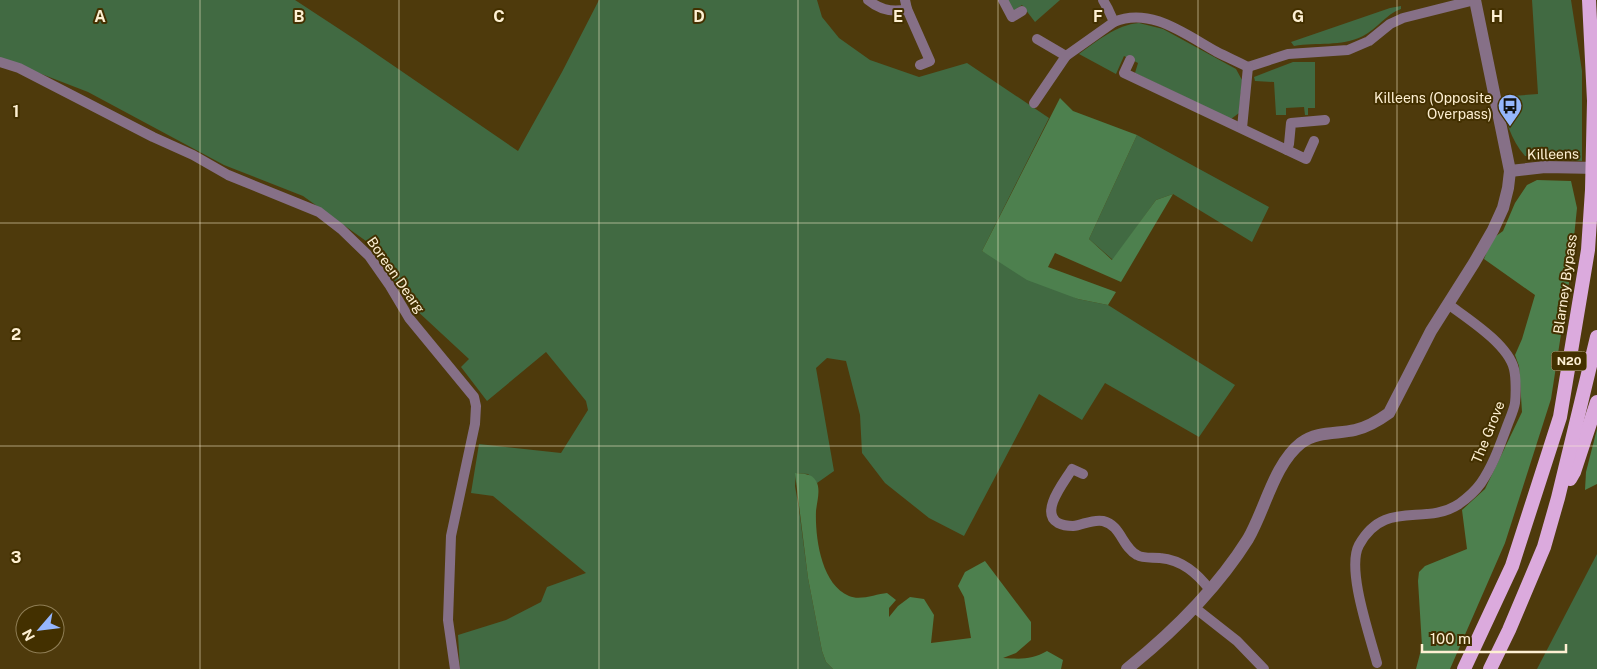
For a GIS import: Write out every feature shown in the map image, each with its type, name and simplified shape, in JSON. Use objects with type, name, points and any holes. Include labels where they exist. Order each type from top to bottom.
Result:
[{"type":"highway","name":"N20","points":[[1582,0],[1591,35]]},
{"type":"highway","name":"N20","points":[[1589,0],[1591,35]]},
{"type":"highway","name":"Blarney Bypass","points":[[1464,669],[1512,566],[1560,418],[1588,250],[1594,142],[1591,35]]},
{"type":"highway","name":"N20","points":[[1490,669],[1510,630],[1544,546],[1558,498],[1597,336]]},
{"type":"highway","name":"N20","points":[[1558,498],[1574,472],[1597,402]]},
{"type":"street","points":[[868,0],[881,9],[896,12],[906,5],[930,61],[920,65]]},
{"type":"street","points":[[1003,0],[1012,17],[1022,11]]},
{"type":"street","points":[[1103,0],[1114,22]]},
{"type":"street","points":[[1034,103],[1066,56],[1114,22],[1122,19],[1142,18],[1161,22],[1248,67],[1288,54],[1348,50],[1369,41],[1390,24],[1402,18],[1475,0],[1510,171],[1503,208],[1474,263],[1431,331],[1388,413],[1379,421],[1355,430],[1317,434],[1301,443],[1282,466],[1249,536],[1210,590],[1195,608],[1127,669]]},
{"type":"street","points":[[1037,39],[1066,56]]},
{"type":"street","points":[[1130,60],[1124,73],[1306,159],[1314,141]]},
{"type":"street","name":"Boreen Dearg","points":[[0,62],[19,68],[228,174],[319,212],[369,256],[409,318],[474,397],[476,406],[451,536],[448,620],[455,669]]},
{"type":"street","points":[[1242,128],[1248,67]]},
{"type":"street","points":[[1287,150],[1291,123],[1324,120]]},
{"type":"street","name":"Killeens","points":[[1510,171],[1546,168],[1597,168]]},
{"type":"street","name":"The Grove","points":[[1377,663],[1356,580],[1358,547],[1375,525],[1390,518],[1434,513],[1458,504],[1480,484],[1497,452],[1515,404],[1514,369],[1505,352],[1493,338],[1448,304]]},
{"type":"street","points":[[1083,474],[1072,469],[1051,504],[1054,520],[1062,525],[1071,526],[1092,521],[1112,524],[1128,548],[1138,556],[1171,559],[1184,565],[1198,575],[1210,590]]},
{"type":"street","points":[[1195,608],[1237,641],[1264,669]]},
{"type":"green space","points":[[0,0],[295,0],[518,151],[599,0],[817,0],[822,17],[839,38],[870,60],[919,77],[967,63],[1049,118],[982,251],[1078,299],[1108,305],[1235,385],[1199,437],[1105,383],[1082,420],[1039,394],[964,536],[929,518],[885,483],[862,453],[860,415],[846,361],[827,358],[816,368],[834,471],[817,483],[808,474],[796,473],[795,486],[808,578],[822,651],[826,662],[833,669],[460,669],[458,635],[506,620],[541,602],[547,587],[586,573],[493,496],[471,493],[479,444],[561,453],[588,410],[586,401],[546,352],[487,401],[461,367],[469,359],[414,308],[366,241],[303,196],[224,165],[88,92],[0,58]]},
{"type":"green space","points":[[1007,0],[1060,0],[1035,22],[1022,5],[1013,11]]},
{"type":"green space","points":[[1532,0],[1571,0],[1582,71],[1582,161],[1525,156],[1512,136],[1499,97],[1538,94]]},
{"type":"green space","points":[[1401,6],[1401,9],[1391,14],[1368,33],[1346,42],[1294,46],[1291,42],[1390,8]]},
{"type":"green space","points":[[1139,23],[1163,29],[1236,69],[1242,80],[1239,113],[1231,119],[1135,73],[1138,63],[1124,56],[1116,74],[1079,54],[1115,30]]},
{"type":"green space","points":[[1293,62],[1315,62],[1315,108],[1308,108],[1308,115],[1305,115],[1304,107],[1286,108],[1286,115],[1276,115],[1274,82],[1255,81],[1254,77]]},
{"type":"green space","points":[[1060,98],[1073,111],[1137,135],[1089,239],[1112,260],[1156,200],[1173,194],[1121,282],[1055,253],[1048,267],[1116,292],[1108,305],[1078,299],[1027,280],[982,251]]},
{"type":"green space","points":[[1137,135],[1269,207],[1252,242],[1173,194],[1156,200],[1113,260],[1089,239]]},
{"type":"green space","points":[[1537,180],[1571,181],[1577,208],[1570,276],[1551,399],[1505,543],[1450,669],[1416,669],[1422,646],[1419,572],[1425,566],[1467,549],[1462,510],[1485,489],[1522,412],[1519,366],[1515,355],[1522,339],[1535,295],[1484,259],[1492,239],[1503,231],[1515,203],[1527,185]]},
{"type":"green space","points":[[1597,429],[1597,484],[1585,490],[1586,472]]},
{"type":"green space","points":[[795,473],[810,475],[817,484],[816,522],[819,546],[826,571],[840,590],[849,596],[858,598],[887,593],[896,600],[889,608],[889,617],[898,606],[910,597],[924,599],[934,615],[931,643],[971,638],[964,597],[958,586],[965,572],[985,561],[1031,622],[1031,640],[1016,653],[1003,658],[1020,659],[1047,651],[1063,660],[1061,669],[833,669],[826,662],[822,651],[808,578]]},
{"type":"green space","points":[[1597,554],[1597,669],[1537,669]]},
{"type":"place","name":"Killeens (Opposite Overpass)","points":[[1510,127]]}]
